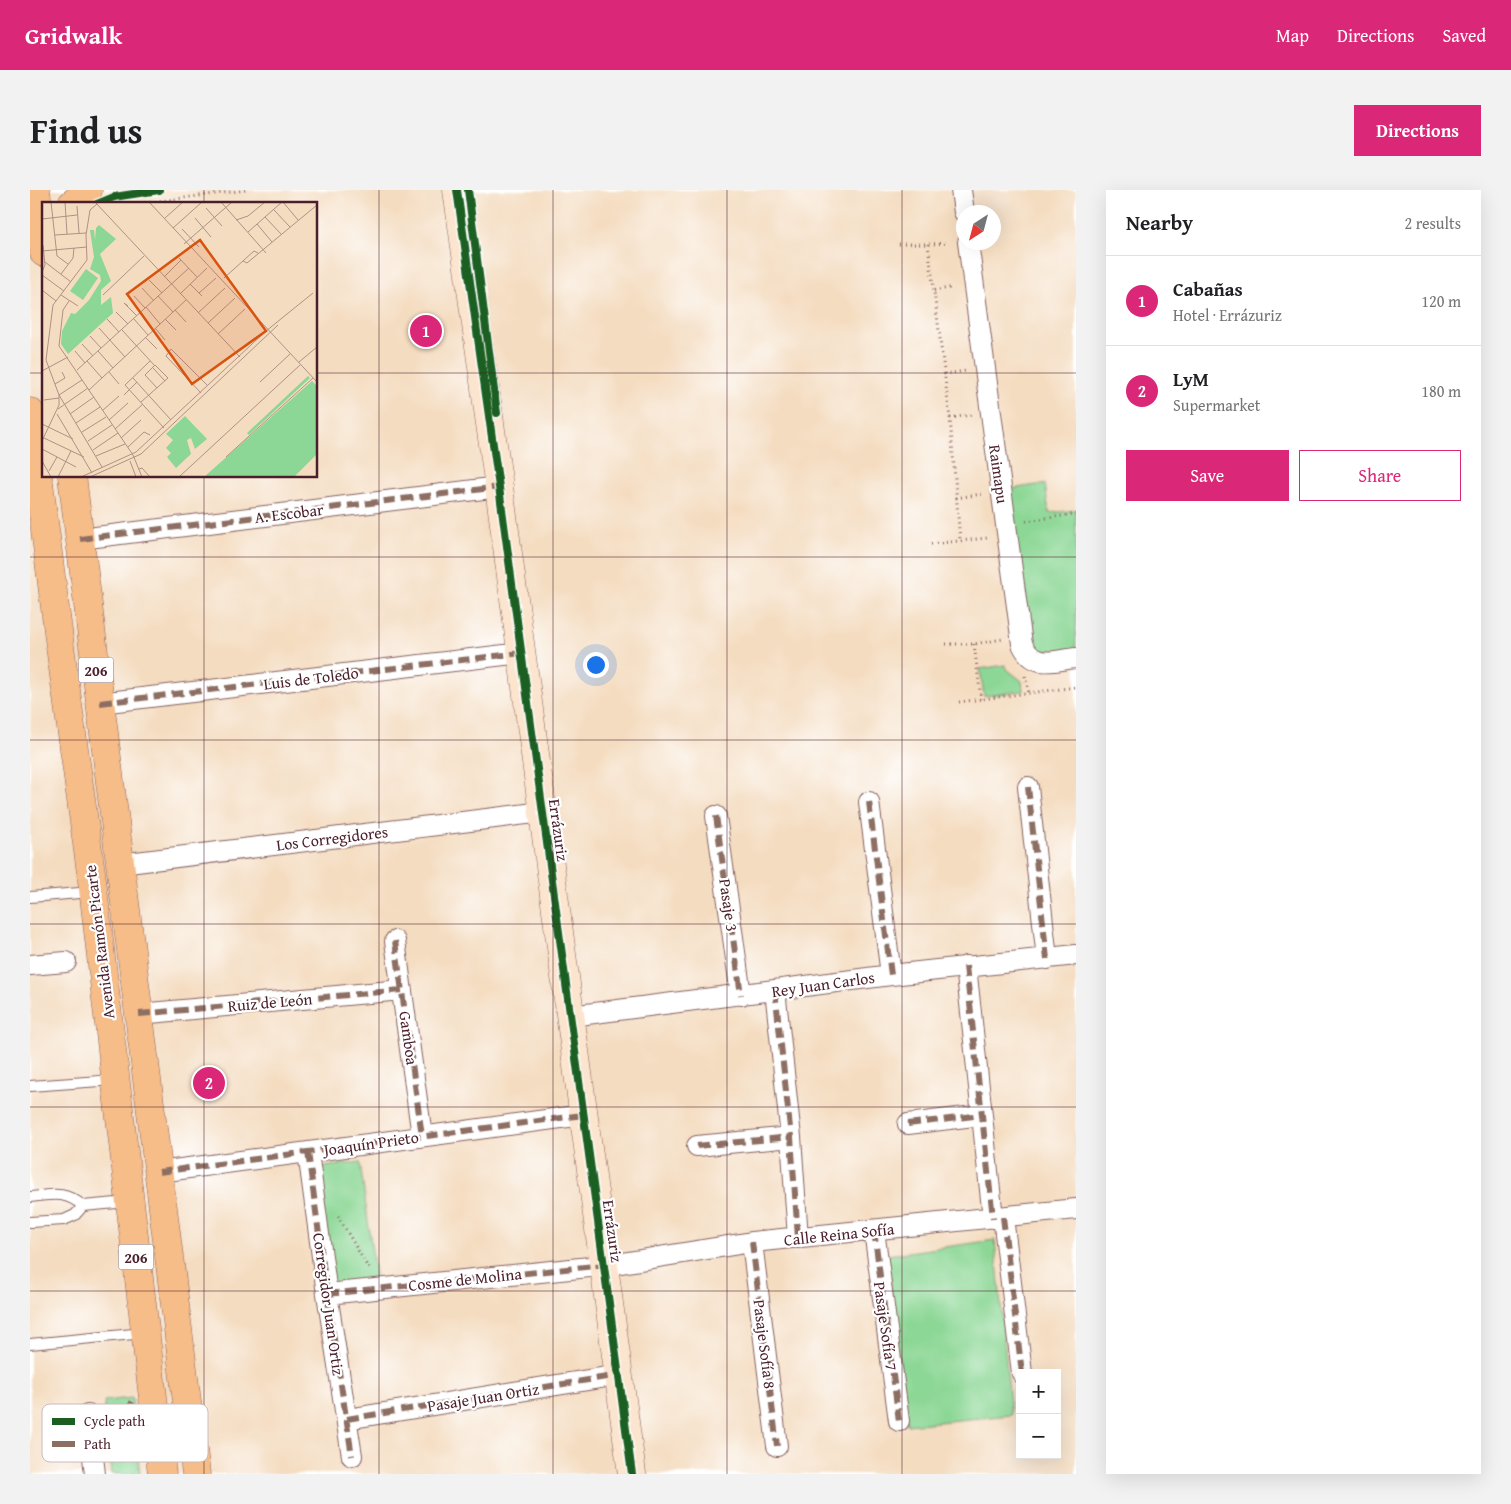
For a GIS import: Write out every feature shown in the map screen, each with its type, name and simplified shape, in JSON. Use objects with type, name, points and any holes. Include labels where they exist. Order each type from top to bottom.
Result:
[{"type":"highway","points":[[36,190],[42,237]]},
{"type":"highway","points":[[74,202],[88,190]]},
{"type":"highway","name":"Avenida Ramón Picarte","points":[[30,412],[93,886],[154,1404]]},
{"type":"highway","name":"Avenida Ramón Picarte","points":[[72,478],[187,1404]]},
{"type":"highway","points":[[93,886],[103,869],[120,864]]},
{"type":"street","name":"Errázuriz","points":[[457,190],[499,487],[632,1474]]},
{"type":"street","points":[[961,190],[963,205]]},
{"type":"street","name":"Raimapu","points":[[963,250],[1022,644],[1027,654],[1033,659],[1042,662],[1076,658]]},
{"type":"street","name":"A. Escobar","points":[[80,539],[499,487]]},
{"type":"street","name":"Luis de Toledo","points":[[100,703],[521,652]]},
{"type":"street","points":[[1028,787],[1048,959]]},
{"type":"street","points":[[869,802],[891,975]]},
{"type":"street","name":"Los Corregidores","points":[[120,864],[543,812]]},
{"type":"street","name":"Pasaje 3","points":[[716,816],[741,995]]},
{"type":"street","name":"Gamboa","points":[[395,941],[422,1136]]},
{"type":"street","name":"Rey Juan Carlos","points":[[571,1016],[891,975],[1076,955]]},
{"type":"street","points":[[30,965],[66,962]]},
{"type":"street","points":[[966,966],[982,1115],[1021,1369]]},
{"type":"street","name":"Ruiz de León","points":[[139,1014],[402,990]]},
{"type":"street","points":[[775,990],[791,1137],[798,1238]]},
{"type":"street","name":"Joaquín Prieto","points":[[159,1172],[584,1115]]},
{"type":"street","points":[[908,1124],[982,1115]]},
{"type":"street","points":[[697,1146],[791,1137]]},
{"type":"street","name":"Corregidor Juan Ortiz","points":[[308,1152],[327,1294],[352,1456]]},
{"type":"street","name":"Calle Reina Sofía","points":[[604,1265],[752,1242],[1076,1209]]},
{"type":"street","name":"Pasaje Sofía 7","points":[[874,1230],[899,1421]]},
{"type":"street","name":"Pasaje Sofía 8","points":[[752,1242],[777,1446]]},
{"type":"street","name":"Cosme de Molina","points":[[327,1294],[604,1265]]},
{"type":"street","name":"Pasaje Juan Ortiz","points":[[347,1419],[618,1375]]},
{"type":"lane","points":[[30,897],[93,886]]},
{"type":"lane","points":[[30,1086],[115,1080]]},
{"type":"lane","points":[[30,1197],[61,1194],[74,1198],[83,1206]]},
{"type":"lane","points":[[30,1222],[64,1220],[75,1216],[83,1206],[130,1202]]},
{"type":"lane","points":[[30,1344],[145,1333]]},
{"type":"path","points":[[151,202],[247,190]]},
{"type":"path","points":[[898,244],[956,242]]},
{"type":"path","points":[[928,244],[950,418],[960,540]]},
{"type":"path","points":[[934,291],[954,287]]},
{"type":"path","points":[[944,374],[974,369]]},
{"type":"path","points":[[950,418],[979,413]]},
{"type":"path","points":[[956,498],[986,493]]},
{"type":"path","points":[[931,544],[960,540],[1076,514]]},
{"type":"path","points":[[946,644],[974,644],[1021,635]]},
{"type":"path","points":[[974,644],[982,699]]},
{"type":"path","points":[[959,702],[1076,687]]},
{"type":"path","points":[[337,1214],[367,1266],[390,1287]]},
{"type":"green space","points":[[1045,484],[1049,513],[1076,510],[1076,649],[1039,653],[1028,642],[1009,489]]},
{"type":"green space","points":[[1005,665],[1008,670],[1022,681],[1023,691],[984,696],[980,669]]},
{"type":"green space","points":[[360,1162],[376,1281],[330,1286],[317,1168]]},
{"type":"green space","points":[[995,1240],[1011,1415],[907,1425],[887,1255]]},
{"type":"green space","points":[[132,1398],[133,1404],[104,1404],[104,1401]]},
{"type":"green space","points":[[110,1462],[139,1462],[140,1474],[111,1474]]},
{"type":"marked path","points":[[80,539],[499,487]]},
{"type":"marked path","points":[[100,703],[521,653]]},
{"type":"marked path","points":[[1028,787],[1047,959]]},
{"type":"marked path","points":[[869,802],[891,975]]},
{"type":"marked path","points":[[716,816],[741,995]]},
{"type":"marked path","points":[[395,941],[422,1136]]},
{"type":"marked path","points":[[966,966],[993,1218]]},
{"type":"marked path","points":[[139,1014],[402,990]]},
{"type":"marked path","points":[[775,990],[791,1137],[798,1238]]},
{"type":"marked path","points":[[159,1172],[583,1115]]},
{"type":"marked path","points":[[908,1124],[982,1115]]},
{"type":"marked path","points":[[697,1146],[791,1137]]},
{"type":"marked path","points":[[308,1152],[327,1294],[352,1456]]},
{"type":"marked path","points":[[1003,1217],[1022,1369]]},
{"type":"marked path","points":[[874,1230],[899,1421]]},
{"type":"marked path","points":[[752,1242],[777,1446]]},
{"type":"marked path","points":[[327,1294],[604,1265]]},
{"type":"marked path","points":[[347,1419],[619,1375]]},
{"type":"marked path","points":[[131,1404],[134,1399]]},
{"type":"cycle path","points":[[102,202],[114,197],[159,190]]},
{"type":"cycle path","points":[[457,190],[499,487],[632,1474]]},
{"type":"cycle path","points":[[468,190],[497,413]]},
{"type":"place","name":"Cabañas","points":[[426,331]]},
{"type":"place","name":"LyM","points":[[209,1083]]}]
